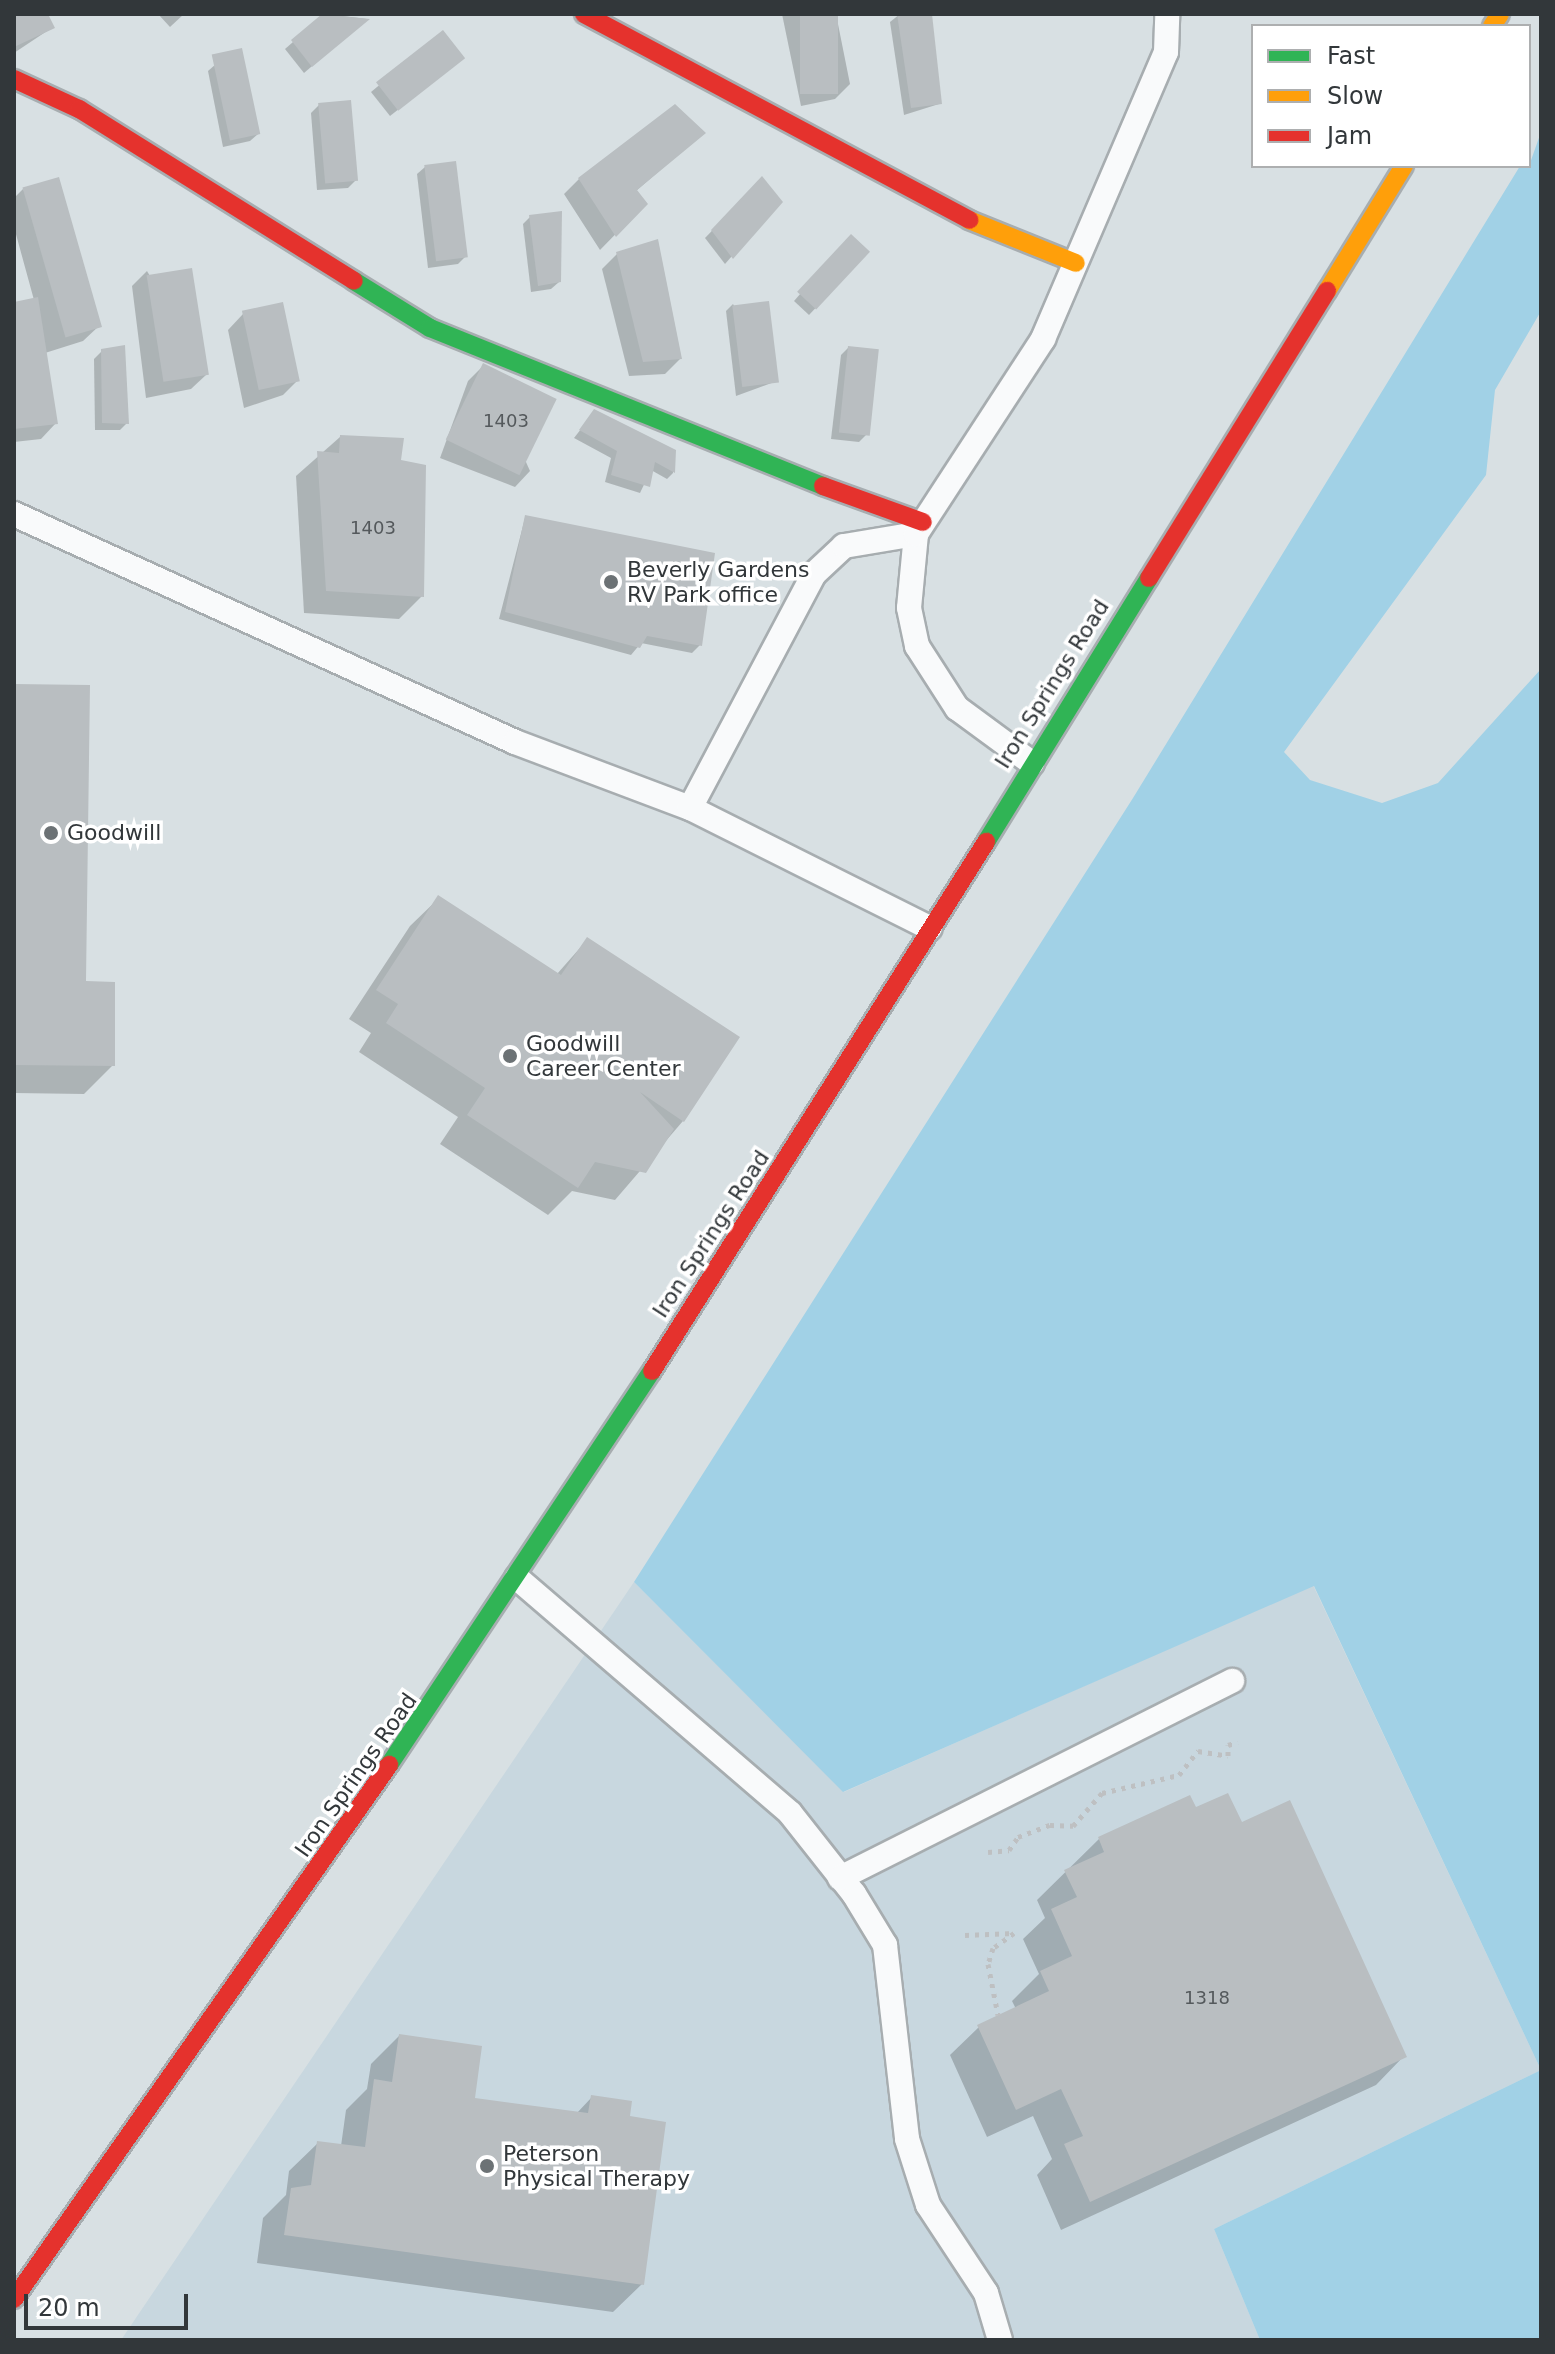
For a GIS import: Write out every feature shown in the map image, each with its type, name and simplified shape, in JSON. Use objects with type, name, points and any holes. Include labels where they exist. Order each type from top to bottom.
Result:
[{"type":"main road","points":[[584,14],[925,202],[1076,263]]},
{"type":"main road","points":[[14,79],[79,109],[430,328],[920,528]]},
{"type":"main road","name":"Iron Springs Road","points":[[14,2299],[145,2122],[517,1578],[930,928],[1403,168]]},
{"type":"lane","points":[[1032,763],[957,708],[917,646],[909,608],[920,528],[1043,339],[1166,52],[1167,14]]},
{"type":"lane","points":[[14,514],[515,742],[690,808],[930,928]]},
{"type":"lane","points":[[690,808],[814,574],[844,546],[920,528]]},
{"type":"lane","points":[[517,1578],[790,1813],[840,1878],[885,1945],[907,2139],[928,2205],[986,2293],[1000,2340]]},
{"type":"lane","points":[[840,1878],[1232,1681]]},
{"type":"path","points":[[973,1854],[1009,1850],[1018,1837],[1050,1825],[1073,1826],[1102,1793],[1179,1775],[1198,1751],[1228,1756],[1228,1745],[1238,1742]]},
{"type":"path","points":[[965,1935],[1014,1933],[993,1948],[988,1964],[998,2015]]},
{"type":"shaded area","points":[[1541,132],[1541,311],[1495,390],[1486,475],[1284,752],[1310,780],[1382,803],[1438,783],[1541,669],[1541,2070],[1314,1586],[843,1792],[634,1582],[1133,798],[1519,168],[1531,168]]},
{"type":"shaded area","points":[[634,1582],[844,1792],[1313,1585],[1541,2070],[1214,2229],[1260,2340],[121,2340]]},
{"type":"shaded area","points":[[1541,2070],[1541,2340],[1260,2340],[1214,2229]]},
{"type":"building","points":[[14,14],[48,14],[55,28],[14,47]]},
{"type":"building","points":[[322,14],[370,19],[312,67],[291,40]]},
{"type":"building","points":[[800,14],[838,14],[838,94],[800,94]]},
{"type":"building","points":[[897,14],[932,14],[942,104],[911,108]]},
{"type":"building","points":[[443,30],[465,58],[398,111],[376,82]]},
{"type":"building","points":[[242,48],[260,134],[230,141],[212,54]]},
{"type":"building","points":[[351,100],[358,181],[325,184],[318,103]]},
{"type":"building","points":[[675,104],[706,133],[637,190],[648,204],[616,237],[578,178]]},
{"type":"building","points":[[456,161],[468,257],[436,261],[424,165]]},
{"type":"building","points":[[762,176],[783,202],[733,259],[711,230]]},
{"type":"building","points":[[59,177],[102,327],[65,337],[22,187]]},
{"type":"building","points":[[562,211],[561,282],[538,286],[529,215]]},
{"type":"building","points":[[851,234],[870,252],[816,310],[797,292]]},
{"type":"building","points":[[658,239],[682,359],[643,362],[616,252]]},
{"type":"building","points":[[192,268],[209,375],[163,382],[147,275]]},
{"type":"building","points":[[38,297],[58,424],[14,429],[14,302]]},
{"type":"building","points":[[769,301],[779,382],[742,387],[732,306]]},
{"type":"building","points":[[283,302],[300,381],[259,390],[242,311]]},
{"type":"building","points":[[125,345],[129,424],[102,423],[101,349]]},
{"type":"building","points":[[848,346],[879,349],[870,436],[839,433]]},
{"type":"building","points":[[483,363],[557,399],[519,475],[446,439]]},
{"type":"building","points":[[594,409],[676,450],[675,473],[655,462],[650,487],[611,475],[617,451],[579,430]]},
{"type":"building","points":[[340,435],[404,438],[401,460],[426,465],[424,597],[326,591],[317,451],[339,453]]},
{"type":"building","name":"Beverly Gardens RV Park office","points":[[525,515],[715,553],[702,646],[647,636],[640,648],[505,612]]},
{"type":"building","name":"Goodwill","points":[[14,684],[90,685],[86,981],[115,982],[115,1066],[14,1065]]},
{"type":"building","name":"Goodwill Career Center","points":[[438,895],[561,975],[587,937],[740,1037],[684,1122],[640,1092],[674,1129],[646,1173],[595,1162],[578,1188],[467,1115],[485,1088],[386,1023],[398,1004],[376,990]]},
{"type":"building","points":[[1228,1793],[1242,1822],[1290,1800],[1407,2057],[1090,2202],[1064,2144],[1083,2136],[1061,2089],[1016,2110],[977,2025],[1049,1991],[1040,1971],[1072,1956],[1051,1909],[1077,1897],[1064,1870],[1104,1852],[1098,1837],[1190,1795],[1196,1807]]},
{"type":"building","name":"Peterson Physical Therapy","points":[[399,2034],[482,2046],[475,2098],[588,2113],[591,2095],[632,2101],[630,2116],[666,2122],[644,2285],[284,2235],[291,2188],[311,2185],[317,2141],[365,2147],[374,2079],[392,2082]]},
{"type":"traffic: fast","points":[[354,281],[430,328],[823,486]]},
{"type":"traffic: fast","points":[[986,842],[1149,578]]},
{"type":"traffic: fast","points":[[389,1765],[652,1371]]},
{"type":"traffic: slow","points":[[1493,24],[1500,14]]},
{"type":"traffic: slow","points":[[1327,291],[1403,168]]},
{"type":"traffic: slow","points":[[969,220],[1076,263]]},
{"type":"traffic: jam","points":[[584,14],[969,220]]},
{"type":"traffic: jam","points":[[14,79],[79,109],[354,281]]},
{"type":"traffic: jam","points":[[1149,578],[1327,291]]},
{"type":"traffic: jam","points":[[823,486],[923,522]]},
{"type":"traffic: jam","points":[[652,1371],[986,842]]},
{"type":"traffic: jam","points":[[14,2299],[389,1765]]},
{"type":"place","name":"Beverly Gardens RV Park office","points":[[611,582]]},
{"type":"place","name":"Goodwill","points":[[51,833]]},
{"type":"place","name":"Goodwill Career Center","points":[[510,1056]]},
{"type":"place","name":"Peterson Physical Therapy","points":[[487,2166]]}]
